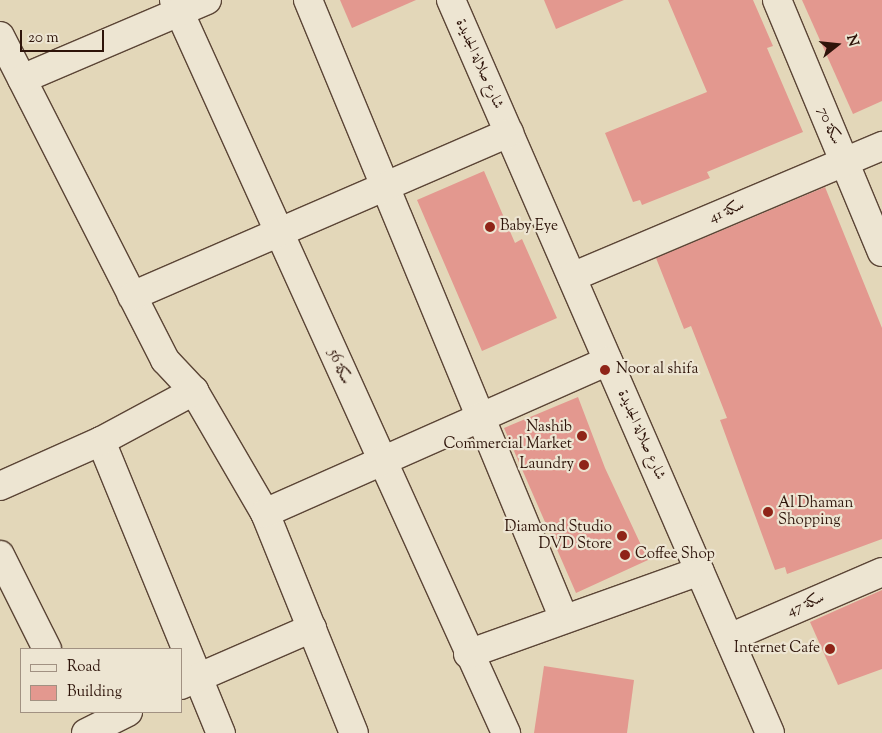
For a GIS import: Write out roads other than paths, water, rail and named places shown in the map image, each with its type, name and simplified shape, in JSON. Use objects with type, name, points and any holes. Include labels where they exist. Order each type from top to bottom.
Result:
[{"type":"street","points":[[22,79],[177,6],[207,0]]},
{"type":"street","points":[[308,0],[564,619]]},
{"type":"street","name":"شارع صلالة الجديدة","points":[[451,0],[770,733]]},
{"type":"street","name":"سكة 70","points":[[777,0],[882,252]]},
{"type":"street","name":"سكة 56","points":[[177,6],[468,654],[506,733]]},
{"type":"street","points":[[0,36],[165,360],[194,391],[265,513],[354,733]]},
{"type":"street","points":[[132,296],[280,234],[509,133]]},
{"type":"street","name":"سكة 41","points":[[572,278],[882,146]]},
{"type":"street","points":[[265,513],[383,464],[608,360]]},
{"type":"street","points":[[0,486],[100,441],[194,391]]},
{"type":"street","points":[[100,441],[178,648]]},
{"type":"street","points":[[0,555],[46,648]]},
{"type":"street","points":[[468,654],[700,571]]},
{"type":"street","name":"سكة 47","points":[[729,638],[882,572]]},
{"type":"street","points":[[190,681],[312,628]]},
{"type":"street","points":[[182,660],[190,681],[221,733]]},
{"type":"street","points":[[85,727],[125,713]]},
{"type":"place","name":"Baby Eye","points":[[490,227]]},
{"type":"place","name":"Noor al shifa","points":[[605,370]]},
{"type":"place","name":"Nashib Commercial Market","points":[[582,436]]},
{"type":"place","name":"Laundry","points":[[584,465]]},
{"type":"place","name":"Al Dhaman Shopping","points":[[768,512]]},
{"type":"place","name":"Diamond Studio DVD Store","points":[[622,536]]},
{"type":"place","name":"Coffee Shop","points":[[625,555]]},
{"type":"place","name":"Internet Cafe","points":[[830,649]]}]
